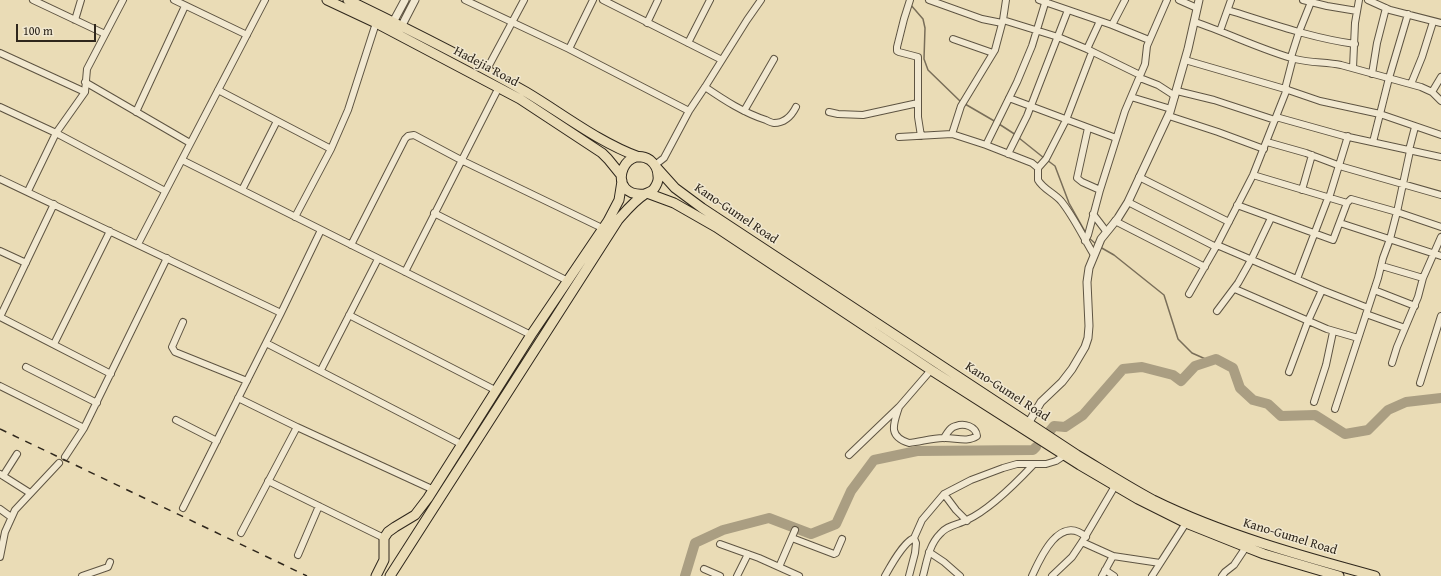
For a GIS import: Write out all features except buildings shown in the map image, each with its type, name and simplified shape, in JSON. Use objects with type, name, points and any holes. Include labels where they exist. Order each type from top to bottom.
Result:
[{"type":"main road","name":"Hadejia Road","points":[[327,0],[376,23],[395,28],[486,71],[526,92],[611,146],[639,157]]},
{"type":"main road","name":"Hadejia Road","points":[[348,0],[498,89],[520,100],[602,153],[621,178]]},
{"type":"main road","points":[[376,576],[382,567],[384,560],[384,538],[388,532],[415,515],[434,490],[461,444],[530,335],[568,281],[602,228],[618,200],[624,165],[633,158],[645,158],[656,167],[658,180],[656,186],[626,211],[608,236],[390,576]]},
{"type":"main road","name":"Kano-Gumel Road","points":[[656,167],[675,188],[702,208],[885,334],[931,370],[1065,456],[1115,486],[1172,512],[1240,535],[1341,573]]},
{"type":"main road","points":[[621,178],[625,188],[631,192],[638,195],[646,194]]},
{"type":"main road","name":"Kano-Gumel Road","points":[[646,194],[678,205],[716,227],[1172,512],[1186,523],[1264,554],[1341,573],[1375,576]]},
{"type":"street","points":[[33,0],[105,34]]},
{"type":"street","points":[[75,20],[81,0]]},
{"type":"street","points":[[28,191],[56,133],[86,88],[85,82],[87,69],[123,0]]},
{"type":"street","points":[[174,0],[247,35]]},
{"type":"street","points":[[138,244],[265,0]]},
{"type":"street","points":[[395,28],[405,0]]},
{"type":"street","points":[[395,28],[415,0]]},
{"type":"street","points":[[465,0],[568,49],[689,111]]},
{"type":"street","points":[[486,71],[524,0]]},
{"type":"street","points":[[568,49],[593,0]]},
{"type":"street","points":[[603,0],[722,60]]},
{"type":"street","points":[[616,6],[619,0]]},
{"type":"street","points":[[647,23],[658,0]]},
{"type":"street","points":[[688,43],[710,0]]},
{"type":"street","points":[[656,167],[664,158],[689,111],[761,0]]},
{"type":"street","points":[[929,0],[982,19],[1037,30],[1058,37],[1090,50],[1176,93],[1218,101],[1276,118],[1409,151],[1441,157]]},
{"type":"street","points":[[952,134],[962,104],[994,53],[1006,0]]},
{"type":"street","points":[[1039,0],[1046,1],[1149,40]]},
{"type":"street","points":[[1112,25],[1125,0]]},
{"type":"street","points":[[1087,238],[1100,190],[1125,111],[1145,64],[1149,40],[1167,0]]},
{"type":"street","points":[[1179,0],[1197,8]]},
{"type":"street","points":[[1029,422],[1041,402],[1062,382],[1072,369],[1085,347],[1089,326],[1088,275],[1097,248],[1106,231],[1128,202],[1169,116],[1195,22],[1199,0]]},
{"type":"street","points":[[1220,31],[1231,0]]},
{"type":"street","points":[[1303,0],[1327,3],[1357,11]]},
{"type":"street","points":[[1353,68],[1359,0]]},
{"type":"street","points":[[1368,0],[1386,8],[1441,23]]},
{"type":"street","points":[[910,1],[900,33],[897,51],[918,57],[918,117],[921,136]]},
{"type":"street","points":[[986,145],[1017,82],[1037,30],[1046,1]]},
{"type":"street","points":[[1189,294],[1253,176],[1286,89],[1299,32],[1311,2]]},
{"type":"street","points":[[136,112],[185,6]]},
{"type":"street","points":[[1372,74],[1377,43],[1386,8]]},
{"type":"street","points":[[1008,154],[1030,107],[1068,10]]},
{"type":"street","points":[[1228,10],[1299,32],[1355,44]]},
{"type":"street","points":[[1373,142],[1389,78],[1408,14]]},
{"type":"street","points":[[1097,248],[1087,238],[1059,199],[1040,184],[1038,180],[1038,168],[1045,160],[1066,120],[1100,21]]},
{"type":"street","points":[[1195,22],[1292,58],[1311,63],[1329,63],[1353,68],[1411,84],[1432,92],[1441,100]]},
{"type":"street","points":[[1411,84],[1422,57],[1433,22]]},
{"type":"street","points":[[295,217],[331,149],[348,110],[376,23]]},
{"type":"street","points":[[953,39],[994,53]]},
{"type":"street","points":[[1,56],[84,92]]},
{"type":"street","points":[[744,111],[774,59]]},
{"type":"street","points":[[1185,60],[1286,89],[1320,101],[1380,114],[1441,135]]},
{"type":"street","points":[[1432,92],[1441,77]]},
{"type":"street","points":[[85,82],[190,143]]},
{"type":"street","points":[[705,87],[757,118],[774,123],[785,120],[793,114],[796,107]]},
{"type":"street","points":[[405,272],[498,89]]},
{"type":"street","points":[[218,90],[331,149]]},
{"type":"street","points":[[1131,97],[1171,109]]},
{"type":"street","points":[[1009,98],[1116,138]]},
{"type":"street","points":[[829,112],[838,114],[863,115],[918,103]]},
{"type":"street","points":[[0,107],[56,133],[166,191]]},
{"type":"street","points":[[1169,116],[1264,149]]},
{"type":"street","points":[[242,190],[277,121]]},
{"type":"street","points":[[1336,409],[1390,239],[1404,185],[1409,151],[1415,127]]},
{"type":"street","points":[[1088,128],[1076,178],[1100,190]]},
{"type":"street","points":[[900,137],[952,134],[986,145],[1032,163],[1038,168]]},
{"type":"street","points":[[351,245],[405,139],[408,136],[414,135],[461,160],[602,228]]},
{"type":"street","points":[[1297,279],[1328,198],[1348,136]]},
{"type":"street","points":[[1267,142],[1312,155],[1339,166],[1441,195]]},
{"type":"street","points":[[1302,190],[1312,155]]},
{"type":"street","points":[[182,160],[530,335]]},
{"type":"street","points":[[1253,176],[1347,203]]},
{"type":"street","points":[[1139,177],[1229,222]]},
{"type":"street","points":[[0,179],[28,191],[281,313]]},
{"type":"street","points":[[1238,205],[1334,240],[1349,199],[1397,212],[1441,227]]},
{"type":"street","points":[[1128,202],[1216,246],[1297,279],[1405,328]]},
{"type":"street","points":[[54,204],[0,317],[111,374]]},
{"type":"street","points":[[434,214],[568,281]]},
{"type":"street","points":[[1094,214],[1106,231]]},
{"type":"street","points":[[1217,311],[1235,289],[1271,218]]},
{"type":"street","points":[[1115,220],[1205,267]]},
{"type":"street","points":[[1340,223],[1441,256]]},
{"type":"street","points":[[182,508],[281,313],[321,230]]},
{"type":"street","points":[[54,344],[110,231]]},
{"type":"street","points":[[1392,363],[1415,306],[1423,278],[1441,237]]},
{"type":"street","points":[[0,251],[26,263]]},
{"type":"street","points":[[65,458],[84,428],[167,258]]},
{"type":"street","points":[[321,370],[378,259]]},
{"type":"street","points":[[1382,266],[1423,278]]},
{"type":"street","points":[[1235,289],[1333,332],[1358,338]]},
{"type":"street","points":[[1289,372],[1308,321],[1322,290]]},
{"type":"street","points":[[1374,290],[1415,306]]},
{"type":"street","points":[[349,316],[495,390]]},
{"type":"street","points":[[1420,383],[1440,320]]},
{"type":"street","points":[[182,322],[172,348],[175,352],[247,381]]},
{"type":"street","points":[[1314,402],[1326,365],[1333,332]]},
{"type":"street","points":[[266,343],[321,370],[461,444]]},
{"type":"street","points":[[26,367],[97,402]]},
{"type":"street","points":[[849,455],[899,407],[931,370]]},
{"type":"street","points":[[0,386],[84,428]]},
{"type":"street","points":[[238,398],[434,490]]},
{"type":"street","points":[[899,407],[893,424],[893,429],[895,434],[904,441],[913,442],[944,438],[967,439],[977,436],[977,433],[970,426],[956,426],[951,428],[944,438]]},
{"type":"street","points":[[176,420],[217,441]]},
{"type":"street","points":[[241,533],[297,427]]},
{"type":"street","points":[[17,454],[1,476],[30,493]]},
{"type":"street","points":[[885,576],[906,545],[914,538],[922,520],[944,494],[971,480],[1002,468],[1017,464],[1046,464],[1065,456]]},
{"type":"street","points":[[0,557],[3,531],[15,510],[59,463]]},
{"type":"street","points":[[923,576],[929,552],[941,532],[951,526],[967,520],[988,506],[1024,475],[1033,465]]},
{"type":"street","points":[[268,481],[384,538]]},
{"type":"street","points":[[1052,576],[1072,557],[1084,540],[1115,486]]},
{"type":"street","points":[[944,494],[956,510],[967,520]]},
{"type":"street","points":[[298,555],[319,506]]},
{"type":"street","points":[[0,509],[11,517]]},
{"type":"street","points":[[1152,576],[1186,523]]},
{"type":"street","points":[[779,567],[795,530]]},
{"type":"street","points":[[1032,576],[1043,554],[1061,532],[1070,530],[1076,530],[1084,540],[1113,556],[1160,563]]},
{"type":"street","points":[[792,538],[834,554],[836,553],[842,539]]},
{"type":"street","points":[[909,576],[916,543],[914,538]]},
{"type":"street","points":[[720,544],[748,554],[799,576]]},
{"type":"street","points":[[1228,576],[1230,569],[1246,547]]},
{"type":"street","points":[[929,552],[944,562],[960,576]]},
{"type":"street","points":[[737,576],[748,554]]},
{"type":"street","points":[[1113,556],[1104,573],[1114,576]]},
{"type":"street","points":[[82,576],[108,567],[110,562]]},
{"type":"street","points":[[704,569],[720,576]]},
{"type":"street","points":[[1222,576],[1230,569]]},
{"type":"street","points":[[1057,571],[1063,576]]},
{"type":"waterway","points":[[910,4],[923,19],[925,28],[924,59],[928,70],[961,102]]},
{"type":"waterway","points":[[965,104],[996,122]]},
{"type":"waterway","points":[[999,124],[1016,135]]},
{"type":"waterway","points":[[1019,138],[1044,158]]},
{"type":"waterway","points":[[1047,160],[1055,166],[1069,203],[1087,235]]},
{"type":"waterway","points":[[1089,238],[1097,245]]},
{"type":"waterway","points":[[1100,247],[1114,255],[1164,295],[1178,339],[1192,353],[1210,361]]},
{"type":"waterway","points":[[1049,432],[1054,426],[1065,427],[1083,415],[1123,369],[1142,367],[1173,375],[1181,381],[1195,366],[1216,359],[1233,368],[1240,388],[1253,400],[1268,404],[1281,416],[1315,415],[1345,434],[1368,430],[1388,410],[1406,402],[1441,398]]},
{"type":"waterway","points":[[685,576],[695,543],[723,530],[769,518],[811,534],[836,524],[851,491],[874,460],[917,451],[1033,450],[1036,447]]},
{"type":"railway","points":[[0,429],[307,576]]}]
